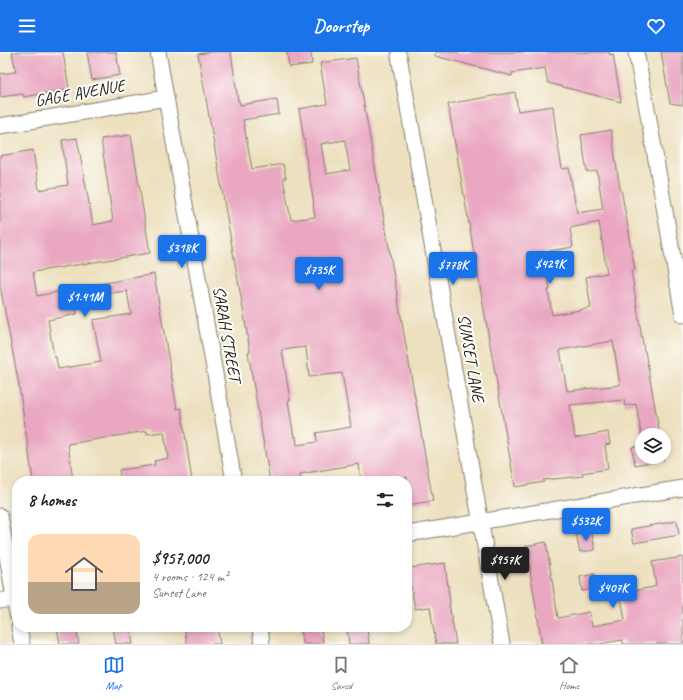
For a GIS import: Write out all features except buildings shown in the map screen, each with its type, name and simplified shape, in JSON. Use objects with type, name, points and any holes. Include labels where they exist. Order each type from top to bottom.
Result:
[{"type":"street","name":"SARAH STREET","points":[[158,52],[233,476]]},
{"type":"street","points":[[636,52],[683,315]]},
{"type":"street","name":"SUNSET LANE","points":[[399,56],[502,644]]},
{"type":"street","name":"GAGE AVENUE","points":[[0,126],[166,98]]},
{"type":"street","points":[[412,533],[683,488]]},
{"type":"street","points":[[0,516],[10,599]]},
{"type":"street","points":[[20,632],[22,644]]},
{"type":"street","points":[[261,632],[262,644]]}]
